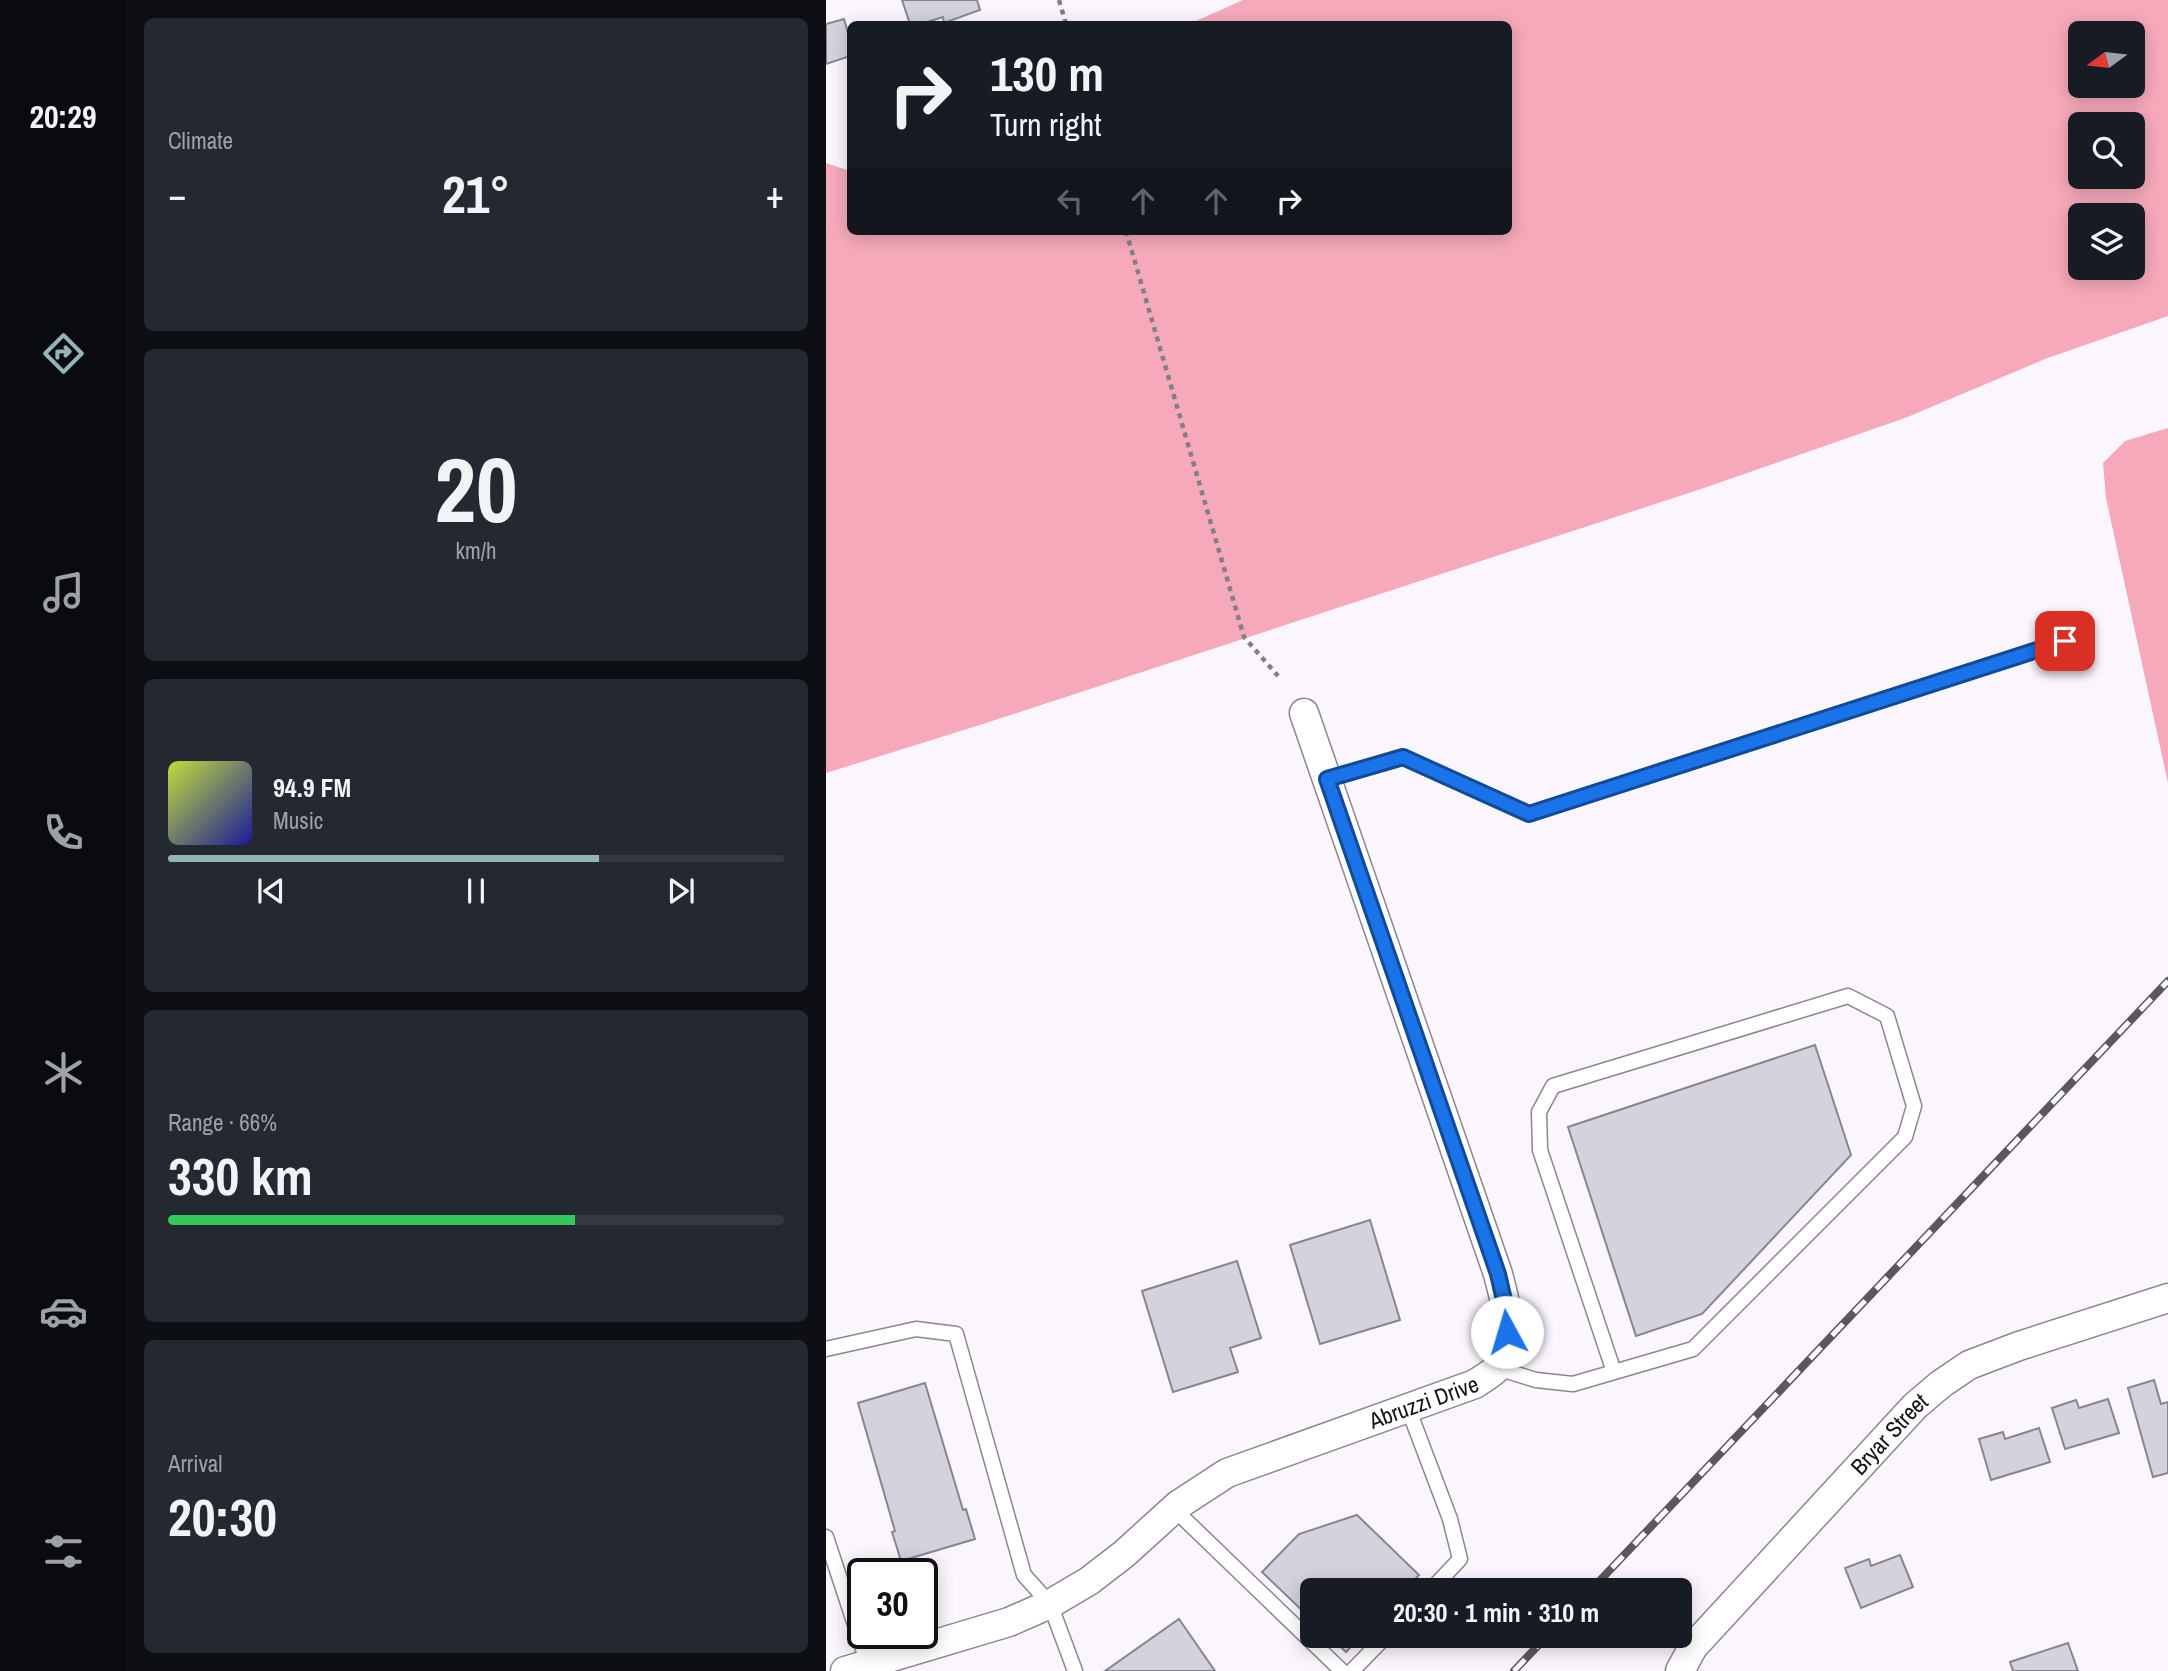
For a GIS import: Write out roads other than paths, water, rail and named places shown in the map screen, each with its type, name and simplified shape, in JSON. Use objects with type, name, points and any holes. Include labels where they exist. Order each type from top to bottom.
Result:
[{"type":"street","name":"Abruzzi Drive","points":[[857,1668],[1009,1622],[1050,1604],[1089,1581],[1124,1554],[1174,1508],[1227,1472],[1475,1384],[1497,1368],[1507,1350],[1507,1313],[1498,1274],[1304,713]]},
{"type":"street","name":"Bryar Street","points":[[1680,1671],[1693,1647],[1915,1406],[1941,1384],[1969,1365],[2019,1346],[2168,1298]]},
{"type":"lane","points":[[1327,779],[1403,757],[1529,814],[2065,641]]},
{"type":"lane","points":[[1497,1368],[1536,1380],[1573,1384],[1693,1349],[1905,1137],[1914,1107],[1887,1016],[1848,996],[1553,1086],[1539,1112],[1540,1150],[1614,1372]]},
{"type":"lane","points":[[826,1349],[916,1329],[956,1334],[1024,1575],[1050,1604],[1075,1671]]},
{"type":"lane","points":[[1408,1408],[1450,1520],[1460,1559],[1442,1578]]},
{"type":"lane","points":[[1174,1508],[1342,1671]]},
{"type":"lane","points":[[826,1537],[857,1668]]},
{"type":"lane","points":[[1352,1671],[1374,1648]]},
{"type":"railway","points":[[1602,1578],[2168,981]]},
{"type":"railway","points":[[1514,1671],[1536,1648]]}]
